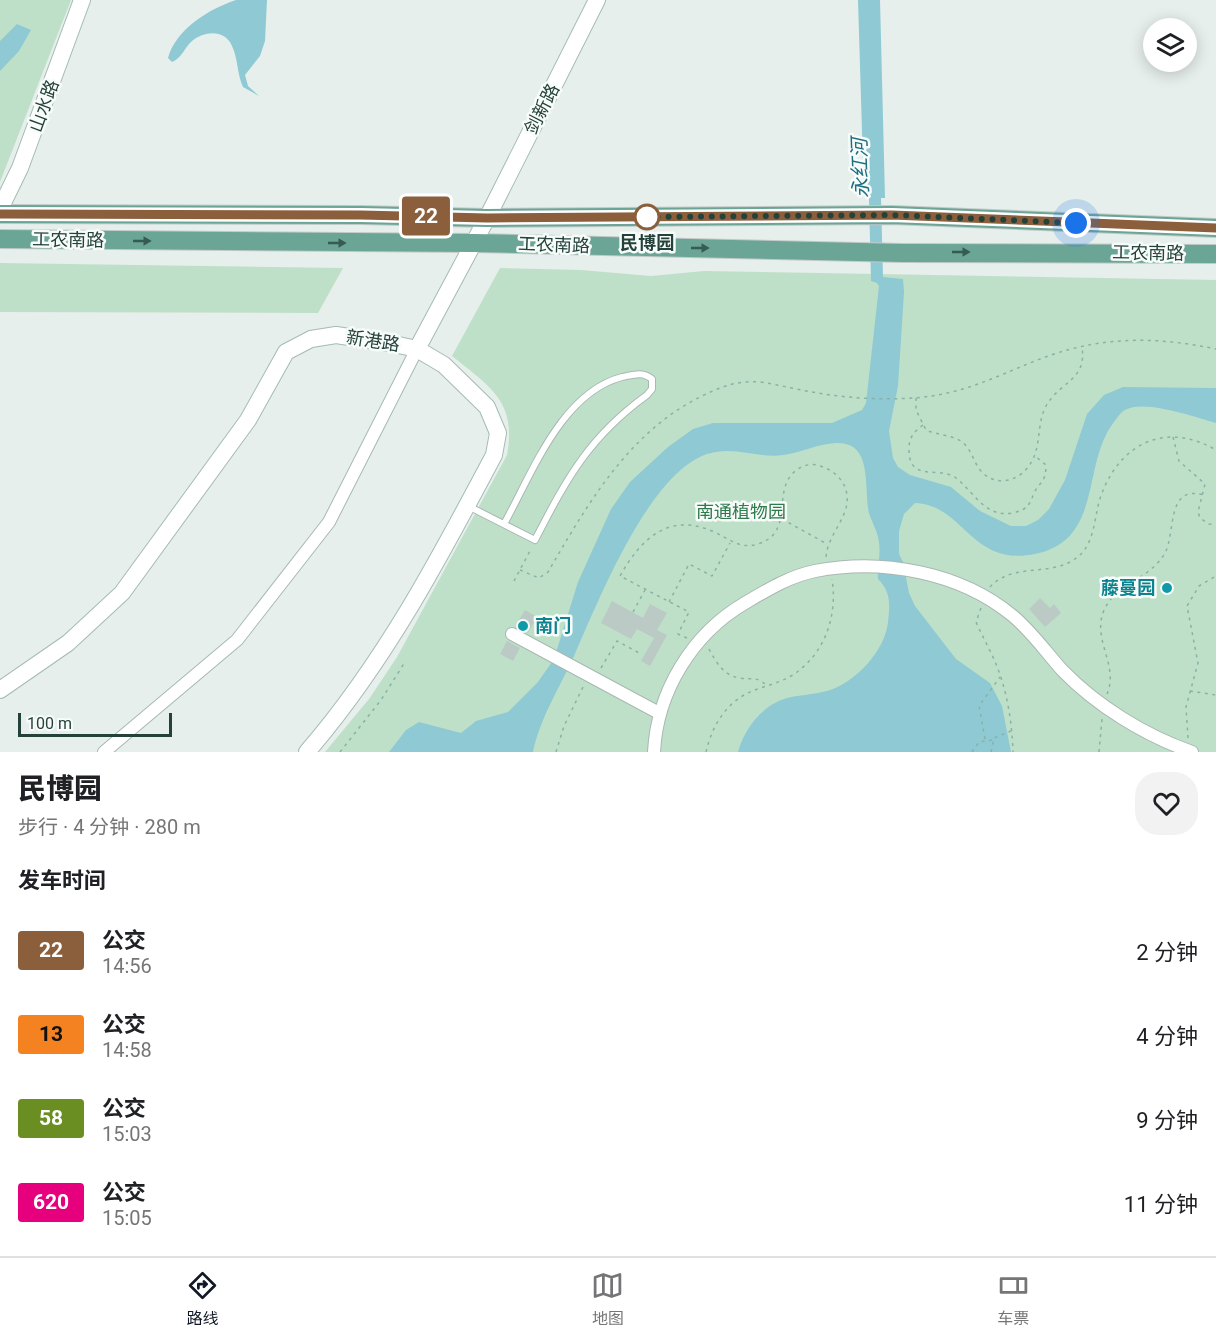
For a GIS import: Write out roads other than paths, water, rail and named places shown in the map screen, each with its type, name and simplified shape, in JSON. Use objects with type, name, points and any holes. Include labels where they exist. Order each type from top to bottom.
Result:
[{"type":"main road","name":"工农南路","points":[[0,214],[326,214],[487,218],[892,215],[1216,228]]},
{"type":"main road","name":"工农南路","points":[[0,239],[474,243],[903,253],[1216,254]]},
{"type":"street","name":"山水路","points":[[0,209],[24,159],[82,0]]},
{"type":"street","name":"剑新路","points":[[417,349],[487,218],[597,0]]},
{"type":"street","name":"新港路","points":[[0,690],[68,643],[122,593],[248,420],[286,352],[311,339],[336,335],[417,349],[444,365],[487,407],[498,433],[494,455],[384,651],[354,696],[307,752]]},
{"type":"street","points":[[105,752],[237,640],[329,522],[417,349]]},
{"type":"street","points":[[654,752],[659,713],[679,671],[698,641],[740,606],[785,581],[814,571],[869,567],[931,574],[984,598],[1013,616],[1069,676],[1102,705],[1189,751]]},
{"type":"street","points":[[512,634],[659,713]]},
{"type":"lane","points":[[468,505],[536,540],[572,472],[591,445],[612,422],[652,389],[652,379],[640,373],[612,380],[586,394],[557,429],[504,524]]},
{"type":"water","points":[[236,0],[267,0],[265,41],[260,56],[245,75],[248,86],[259,96],[243,87],[232,46],[229,40],[219,34],[202,35],[189,44],[175,60],[172,62],[168,58],[178,38],[186,29],[215,9]]},
{"type":"water","points":[[858,0],[880,0],[885,198],[881,198],[883,277],[903,279],[904,292],[898,386],[889,431],[893,458],[898,467],[910,475],[951,487],[980,511],[1011,526],[1026,526],[1038,520],[1049,509],[1065,480],[1087,414],[1104,395],[1123,387],[1216,388],[1216,423],[1158,408],[1136,407],[1121,413],[1104,439],[1082,517],[1072,533],[1057,546],[1035,554],[1013,556],[996,552],[982,544],[946,514],[932,506],[915,503],[904,514],[899,531],[899,554],[903,562],[909,593],[915,606],[956,659],[990,683],[1002,706],[1011,752],[738,752],[751,725],[767,708],[786,698],[827,691],[848,681],[875,654],[886,633],[889,599],[878,579],[879,543],[869,513],[863,463],[860,454],[854,448],[846,444],[831,443],[774,456],[737,451],[707,454],[685,466],[665,486],[645,512],[611,574],[545,715],[533,752],[389,752],[406,730],[419,722],[461,733],[476,721],[508,712],[538,682],[554,659],[578,582],[611,509],[630,482],[668,447],[693,429],[713,423],[832,423],[862,410],[866,403],[879,286],[871,281],[869,198],[864,197]]},
{"type":"water","points":[[17,24],[31,30],[19,51],[0,71],[0,41]]},
{"type":"place","name":"民博园","points":[[647,217]]},
{"type":"place","name":"藤蔓园","points":[[1167,588]]},
{"type":"place","name":"南门","points":[[523,626]]},
{"type":"water label","name":"永红河","points":[[860,168]]},
{"type":"park label","name":"南通植物园","points":[[741,512]]}]
